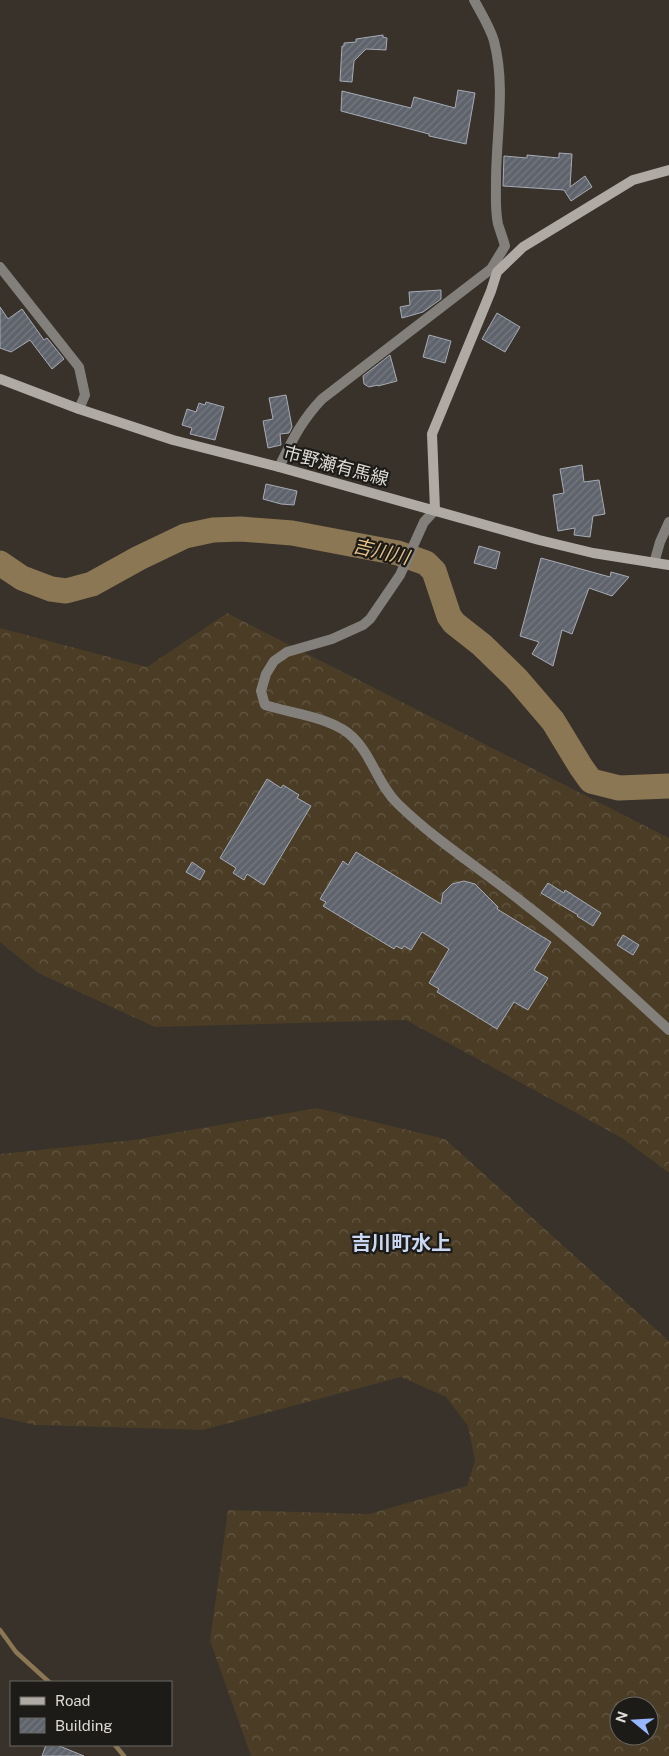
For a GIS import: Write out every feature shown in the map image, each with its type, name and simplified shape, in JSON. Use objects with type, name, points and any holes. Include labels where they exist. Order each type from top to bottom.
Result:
[{"type":"main road","points":[[435,510],[432,434],[492,291],[494,270],[523,247],[633,180],[669,170]]},
{"type":"main road","name":"市野瀬有馬線","points":[[0,379],[79,410],[173,440],[593,553],[669,565]]},
{"type":"street","points":[[279,467],[299,426],[307,414],[322,399],[494,270],[505,246],[498,224],[496,202],[500,95],[498,60],[491,33],[474,0]]},
{"type":"street","points":[[0,267],[79,367],[85,395],[79,410]]},
{"type":"street","points":[[435,510],[424,522],[400,575],[370,619],[363,625],[332,639],[287,652],[274,661],[266,674],[261,691],[265,705],[324,722],[348,733],[362,749],[396,803],[446,845],[526,904],[568,938],[669,1030]]},
{"type":"street","points":[[654,563],[660,542],[669,522]]},
{"type":"green space","points":[[227,613],[669,838],[669,1173],[622,1138],[406,1020],[155,1027],[38,973],[0,942],[0,628],[147,667]]},
{"type":"green space","points":[[317,1108],[445,1139],[669,1341],[669,1756],[251,1756],[210,1641],[228,1510],[369,1514],[467,1486],[475,1461],[468,1426],[446,1397],[401,1377],[203,1430],[35,1425],[0,1417],[0,1154],[133,1140]]},
{"type":"building","points":[[383,35],[383,37],[387,38],[386,50],[366,49],[354,61],[352,82],[340,81],[342,46],[344,46],[344,43],[356,42],[356,39]]},
{"type":"building","points":[[458,90],[475,93],[466,144],[429,136],[429,134],[341,111],[342,91],[411,108],[414,97],[455,108]]},
{"type":"building","points":[[559,153],[572,154],[570,187],[585,176],[592,187],[571,201],[564,190],[503,186],[504,156],[527,158],[527,155],[559,158]]},
{"type":"building","points":[[441,290],[441,299],[423,312],[402,318],[400,307],[410,305],[409,292]]},
{"type":"building","points":[[0,307],[8,319],[22,309],[44,340],[47,338],[64,359],[52,369],[30,340],[11,352],[0,348]]},
{"type":"building","points":[[497,313],[520,327],[505,352],[482,339]]},
{"type":"building","points":[[429,335],[451,341],[445,363],[423,357]]},
{"type":"building","points":[[390,355],[397,381],[369,387],[364,384],[363,376]]},
{"type":"building","points":[[286,395],[292,427],[289,433],[280,434],[281,445],[268,448],[263,421],[273,419],[269,398]]},
{"type":"building","points":[[206,402],[224,407],[215,440],[190,434],[192,428],[182,425],[187,409],[196,412],[199,403],[205,405]]},
{"type":"building","points":[[582,465],[584,482],[599,480],[605,514],[593,516],[590,537],[574,535],[575,528],[558,531],[553,495],[564,493],[560,469]]},
{"type":"building","points":[[266,484],[297,491],[294,505],[263,499]]},
{"type":"building","points":[[479,546],[500,552],[496,569],[474,563]]},
{"type":"building","points":[[541,558],[610,577],[611,572],[629,577],[612,596],[589,588],[572,634],[562,630],[553,666],[532,654],[539,642],[520,636]]},
{"type":"building","points":[[267,779],[281,788],[283,785],[299,795],[297,798],[311,806],[264,885],[247,874],[244,880],[233,873],[236,868],[220,858]]},
{"type":"building","points":[[356,852],[441,904],[443,893],[452,884],[464,881],[475,884],[498,907],[497,909],[551,942],[534,970],[548,978],[528,1010],[514,1002],[497,1029],[437,992],[439,989],[429,983],[449,949],[422,932],[411,950],[404,946],[402,949],[396,946],[394,949],[323,906],[326,902],[320,899],[343,861],[348,865]]},
{"type":"building","points":[[192,862],[205,871],[200,880],[186,872]]},
{"type":"building","points":[[548,883],[564,893],[565,890],[601,913],[593,926],[541,893]]},
{"type":"building","points":[[623,935],[639,945],[633,955],[617,945]]},
{"type":"building","points":[[46,1746],[59,1746],[84,1756],[42,1756]]},
{"type":"waterway","name":"吉川川","points":[[0,563],[22,578],[51,589],[66,591],[92,584],[139,558],[185,536],[213,530],[241,529],[292,533],[398,553],[426,563],[434,571],[449,616],[454,623],[482,645],[516,678],[553,721],[591,781],[619,788],[669,786]]},
{"type":"waterway","points":[[0,1630],[16,1652],[48,1681]]},
{"type":"waterway","points":[[116,1746],[124,1756]]},
{"type":"district","name":"吉川町水上","points":[[401,1243]]}]
